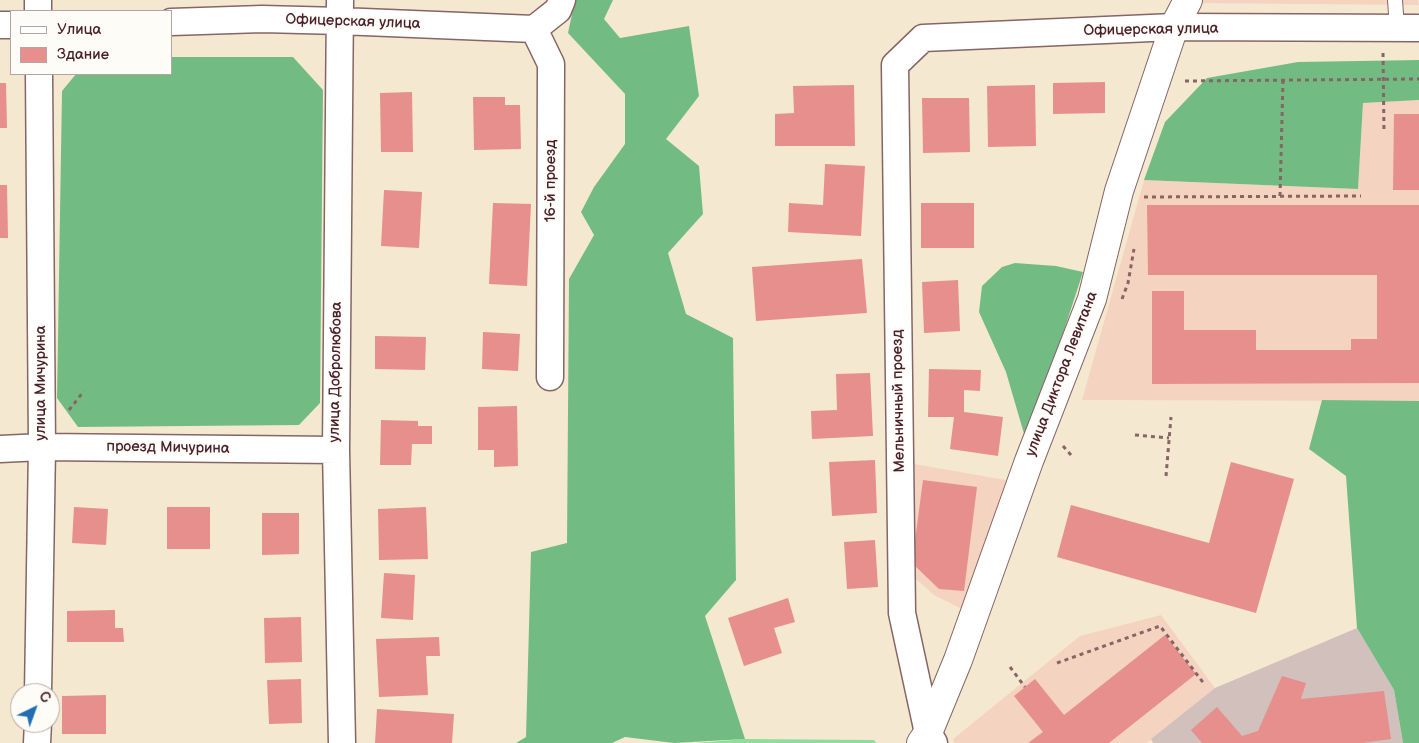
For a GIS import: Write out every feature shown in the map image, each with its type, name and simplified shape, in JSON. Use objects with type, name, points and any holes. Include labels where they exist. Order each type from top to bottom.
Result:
[{"type":"street","points":[[534,29],[558,10],[562,0]]},
{"type":"street","name":"улица Диктора Левитана","points":[[928,740],[1030,461],[1092,299],[1118,191],[1174,28],[1188,0]]},
{"type":"street","name":"Офицерская улица","points":[[172,22],[262,20],[340,10],[534,29]]},
{"type":"street","name":"улица Добролюбова","points":[[340,10],[336,450],[342,743]]},
{"type":"street","name":"Офицерская улица","points":[[895,65],[924,38],[1174,28],[1400,28]]},
{"type":"street","name":"16-й проезд","points":[[534,29],[551,64],[550,377]]},
{"type":"street","name":"Мельничный проезд","points":[[895,65],[902,613],[928,740]]},
{"type":"street","name":"улица Мичурина","points":[[38,683],[42,446],[39,75]]},
{"type":"street","name":"проезд Мичурина","points":[[0,449],[42,446],[336,450]]},
{"type":"lane","points":[[1395,0],[1400,28]]},
{"type":"path","points":[[1384,132],[1384,79],[1400,28]]},
{"type":"path","points":[[1185,81],[1419,78]]},
{"type":"path","points":[[1280,196],[1283,80]]},
{"type":"path","points":[[1142,206],[1144,197],[1361,196]]},
{"type":"path","points":[[1128,282],[1135,244]]},
{"type":"path","points":[[1166,476],[1171,417]]},
{"type":"path","points":[[1135,435],[1168,438]]},
{"type":"path","points":[[1063,446],[1072,456]]},
{"type":"path","points":[[1057,664],[1160,626],[1206,685]]},
{"type":"path","points":[[1010,667],[1025,687]]},
{"type":"shaded area","points":[[1198,0],[1418,0],[1419,5],[1196,3]]},
{"type":"shaded area","points":[[1419,100],[1419,401],[1082,400],[1144,180],[1358,189],[1363,103]]},
{"type":"shaded area","points":[[914,464],[1006,480],[964,610],[934,595],[908,572]]},
{"type":"shaded area","points":[[1161,615],[1215,688],[1147,743],[954,743],[953,739],[1080,636]]},
{"type":"shaded area","points":[[1357,628],[1394,690],[1403,743],[1153,743],[1151,739],[1215,688]]},
{"type":"green space","points":[[575,0],[613,0],[604,19],[620,38],[689,26],[699,96],[666,139],[699,166],[703,214],[668,253],[686,314],[733,338],[736,580],[705,616],[745,739],[674,743],[625,737],[612,743],[516,743],[526,737],[531,552],[567,543],[569,279],[594,235],[581,212],[594,187],[625,144],[625,94],[568,33]]},
{"type":"green space","points":[[172,57],[293,57],[323,90],[320,403],[299,425],[78,427],[57,398],[62,91],[75,75],[172,75]]},
{"type":"green space","points":[[1419,60],[1419,100],[1363,103],[1358,189],[1144,180],[1165,122],[1207,78],[1298,62]]},
{"type":"green space","points":[[1015,263],[1056,266],[1083,272],[1027,444],[1006,372],[979,312],[982,286],[1002,267]]},
{"type":"green space","points":[[1322,400],[1419,401],[1419,743],[1403,743],[1394,690],[1357,628],[1346,476],[1309,449]]},
{"type":"green space","points":[[745,739],[874,740],[876,743],[696,743]]},
{"type":"building","points":[[1105,82],[1105,113],[1053,114],[1053,83]]},
{"type":"building","points":[[0,83],[6,83],[7,128],[0,128]]},
{"type":"building","points":[[854,85],[855,146],[775,146],[775,114],[794,113],[793,86]]},
{"type":"building","points":[[1035,85],[1036,146],[988,147],[987,86]]},
{"type":"building","points":[[412,92],[413,152],[381,152],[380,93]]},
{"type":"building","points":[[473,97],[505,97],[505,105],[520,105],[521,149],[474,150]]},
{"type":"building","points":[[922,98],[969,98],[970,152],[923,153]]},
{"type":"building","points":[[1394,114],[1419,114],[1419,190],[1393,190]]},
{"type":"building","points":[[825,164],[865,166],[861,236],[788,232],[789,203],[823,205]]},
{"type":"building","points":[[0,185],[7,185],[8,238],[0,238]]},
{"type":"building","points":[[384,190],[422,192],[419,248],[381,246]]},
{"type":"building","points":[[493,203],[531,204],[527,286],[489,284]]},
{"type":"building","points":[[921,203],[974,203],[974,248],[921,248]]},
{"type":"building","points":[[1147,205],[1419,205],[1419,383],[1152,384],[1152,291],[1184,291],[1184,330],[1256,330],[1256,350],[1351,350],[1351,339],[1377,339],[1377,275],[1148,275]]},
{"type":"building","points":[[862,259],[867,313],[756,321],[752,267]]},
{"type":"building","points":[[958,280],[960,331],[924,333],[922,282]]},
{"type":"building","points":[[483,332],[520,334],[518,371],[482,369]]},
{"type":"building","points":[[375,336],[426,337],[425,370],[375,369]]},
{"type":"building","points":[[929,369],[981,370],[980,391],[964,390],[964,412],[1003,417],[998,456],[950,449],[954,417],[928,417]]},
{"type":"building","points":[[870,373],[873,436],[812,439],[811,411],[837,410],[836,374]]},
{"type":"building","points":[[517,406],[518,466],[494,467],[494,450],[478,450],[478,407]]},
{"type":"building","points":[[381,420],[418,421],[418,426],[432,426],[432,444],[412,444],[411,465],[380,465]]},
{"type":"building","points":[[875,460],[877,513],[832,516],[829,462]]},
{"type":"building","points":[[1231,462],[1294,479],[1256,613],[1057,557],[1071,505],[1209,543]]},
{"type":"building","points":[[923,480],[977,487],[964,591],[939,589],[912,563]]},
{"type":"building","points":[[74,507],[108,509],[106,545],[72,543]]},
{"type":"building","points":[[167,507],[210,507],[210,549],[167,549]]},
{"type":"building","points":[[426,507],[428,559],[379,560],[378,509]]},
{"type":"building","points":[[262,513],[299,513],[299,554],[262,555]]},
{"type":"building","points":[[875,540],[878,587],[847,589],[844,542]]},
{"type":"building","points":[[384,573],[415,575],[413,620],[381,618]]},
{"type":"building","points":[[788,598],[795,622],[774,628],[782,653],[744,666],[728,618]]},
{"type":"building","points":[[115,610],[115,628],[123,628],[124,642],[67,642],[67,611]]},
{"type":"building","points":[[301,617],[302,662],[265,663],[264,618]]},
{"type":"building","points":[[1165,635],[1196,674],[1109,743],[1028,743],[1043,732],[1014,696],[1035,679],[1064,715]]},
{"type":"building","points":[[439,637],[440,656],[426,656],[428,695],[379,697],[376,639]]},
{"type":"building","points":[[1282,676],[1306,683],[1301,699],[1384,691],[1391,739],[1362,743],[1202,743],[1191,730],[1217,707],[1242,736],[1258,731]]},
{"type":"building","points":[[301,679],[302,723],[269,724],[267,680]]},
{"type":"building","points":[[106,695],[106,734],[62,734],[62,696]]},
{"type":"building","points":[[377,709],[454,714],[452,743],[375,743]]}]
